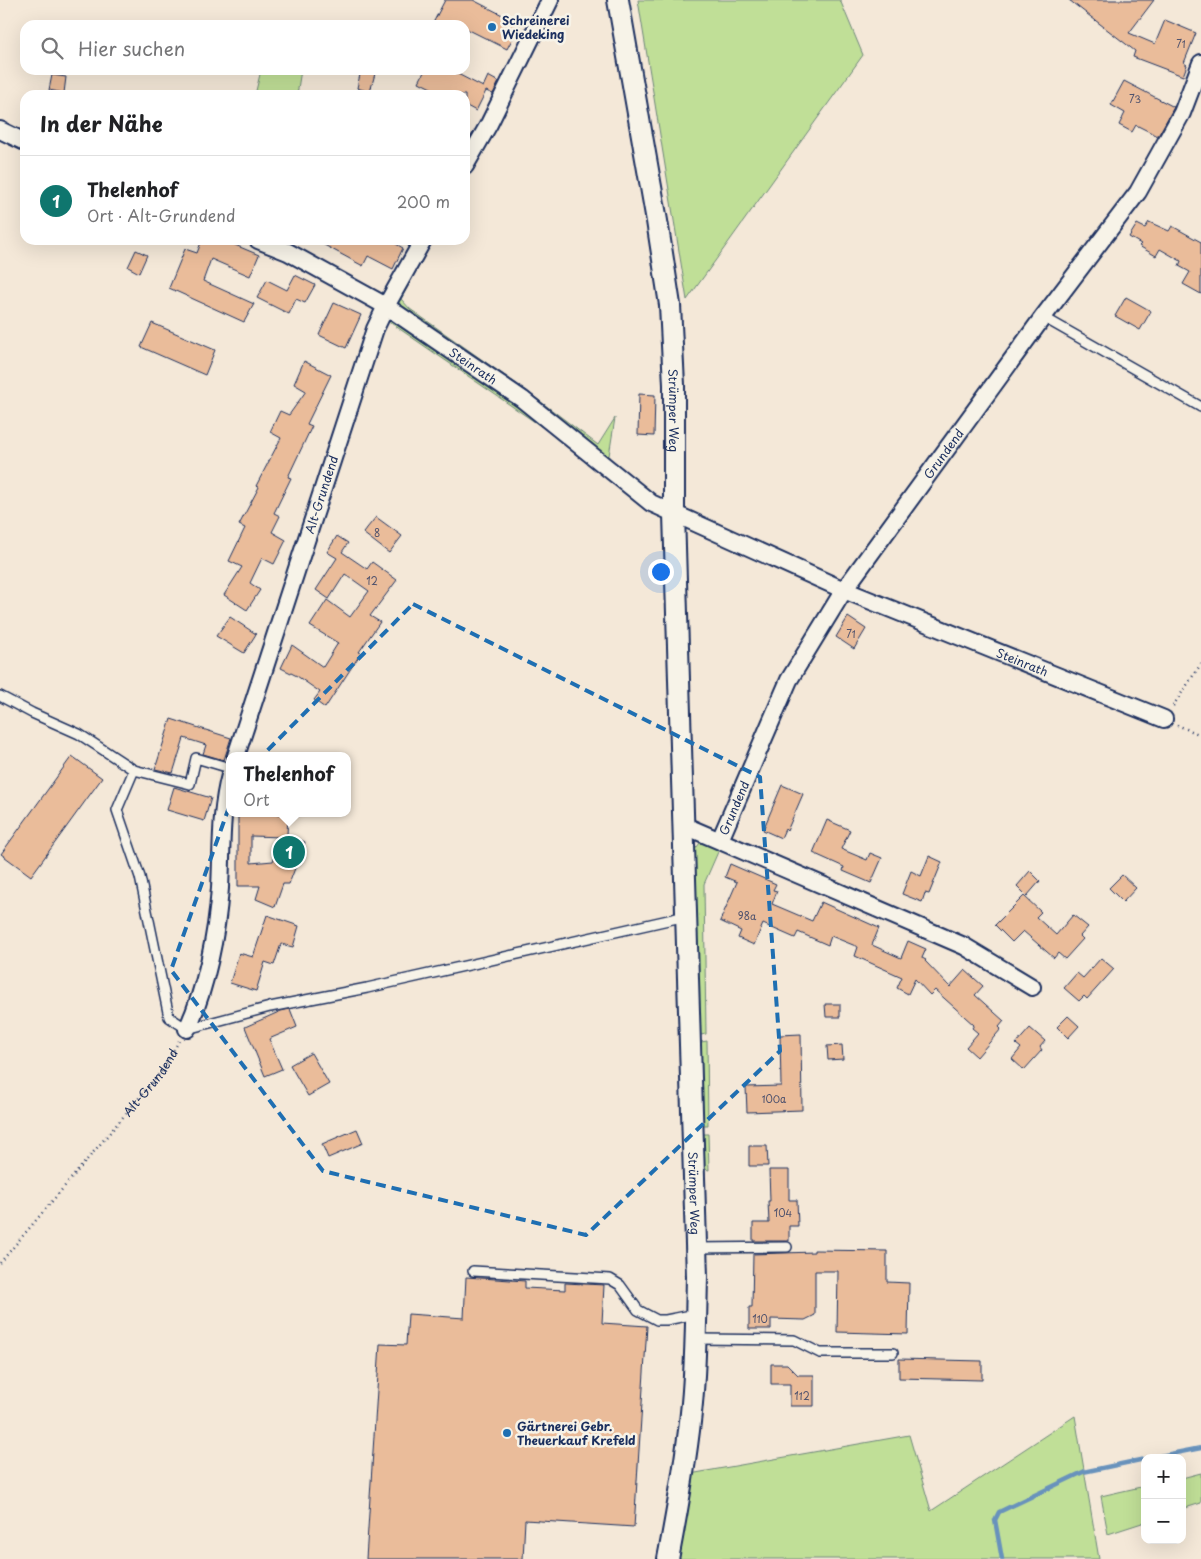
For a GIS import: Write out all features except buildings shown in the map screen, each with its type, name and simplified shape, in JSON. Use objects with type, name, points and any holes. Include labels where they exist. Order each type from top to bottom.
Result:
[{"type":"street","points":[[470,157],[489,124],[550,0]]},
{"type":"street","name":"Strümper Weg","points":[[618,0],[670,305],[674,385],[674,514],[696,1248],[696,1339],[692,1403],[680,1496],[668,1559]]},
{"type":"street","name":"Grundend","points":[[720,840],[789,680],[844,590],[1042,317],[1138,192],[1182,113],[1201,63]]},
{"type":"street","points":[[0,130],[20,140]]},
{"type":"street","name":"Steinrath","points":[[270,245],[288,252],[386,306],[522,399],[651,503],[674,514]]},
{"type":"street","name":"Alt-Grundend","points":[[237,752],[348,407],[375,329],[420,245]]},
{"type":"street","points":[[674,514],[844,590]]},
{"type":"street","name":"Steinrath","points":[[844,590],[1164,720]]},
{"type":"street","points":[[187,1029],[198,1003],[216,925],[220,889],[223,811],[226,796]]},
{"type":"street","points":[[683,825],[964,946],[1032,987]]},
{"type":"lane","points":[[1042,317],[1201,408]]},
{"type":"lane","points":[[0,696],[79,734],[134,770],[190,784],[196,758],[226,767]]},
{"type":"lane","points":[[134,770],[117,810],[140,877],[169,1017],[187,1029],[270,1007],[367,988],[686,916]]},
{"type":"lane","points":[[696,1248],[787,1247]]},
{"type":"lane","points":[[473,1271],[610,1279],[620,1286],[638,1310],[657,1320],[696,1314]]},
{"type":"lane","points":[[696,1339],[794,1340],[820,1353],[893,1353]]},
{"type":"path","points":[[1201,664],[1164,720],[1201,735]]},
{"type":"path","name":"Alt-Grundend","points":[[0,1263],[161,1072],[187,1029]]},
{"type":"highlighted area","points":[[413,604],[760,777],[780,1051],[586,1235],[323,1171],[171,970],[239,779]]},
{"type":"green space","points":[[638,0],[840,0],[863,55],[687,300]]},
{"type":"green space","points":[[260,75],[300,75],[298,90],[256,90]]},
{"type":"green space","points":[[426,245],[430,245],[401,299],[410,309],[528,392],[598,445],[615,418],[608,462],[398,307],[397,297]]},
{"type":"green space","points":[[393,317],[518,402],[561,440],[388,321]]},
{"type":"green space","points":[[709,841],[721,845],[704,884],[706,1034],[701,1035],[695,1025],[690,856],[700,843]]},
{"type":"green space","points":[[707,1041],[708,1125],[702,1125],[697,1049],[701,1042]]},
{"type":"green space","points":[[702,1134],[708,1134],[709,1170],[699,1163]]},
{"type":"green space","points":[[1075,1416],[1099,1559],[674,1559],[690,1474],[909,1435],[931,1511]]},
{"type":"green space","points":[[1201,1473],[1201,1503],[1186,1508],[1186,1499],[1186,1477]]},
{"type":"green space","points":[[1141,1487],[1141,1523],[1108,1534],[1101,1496]]},
{"type":"waterway","points":[[1170,1454],[1201,1448]]},
{"type":"waterway","points":[[1002,1559],[995,1520],[999,1512],[1083,1472],[1141,1460]]},
{"type":"place","name":"Schreinerei Wiedeking","points":[[492,27]]},
{"type":"place","name":"Thelenhof","points":[[289,852]]},
{"type":"place","name":"Gärtnerei Gebr. Theuerkauf Krefeld","points":[[507,1433]]}]
